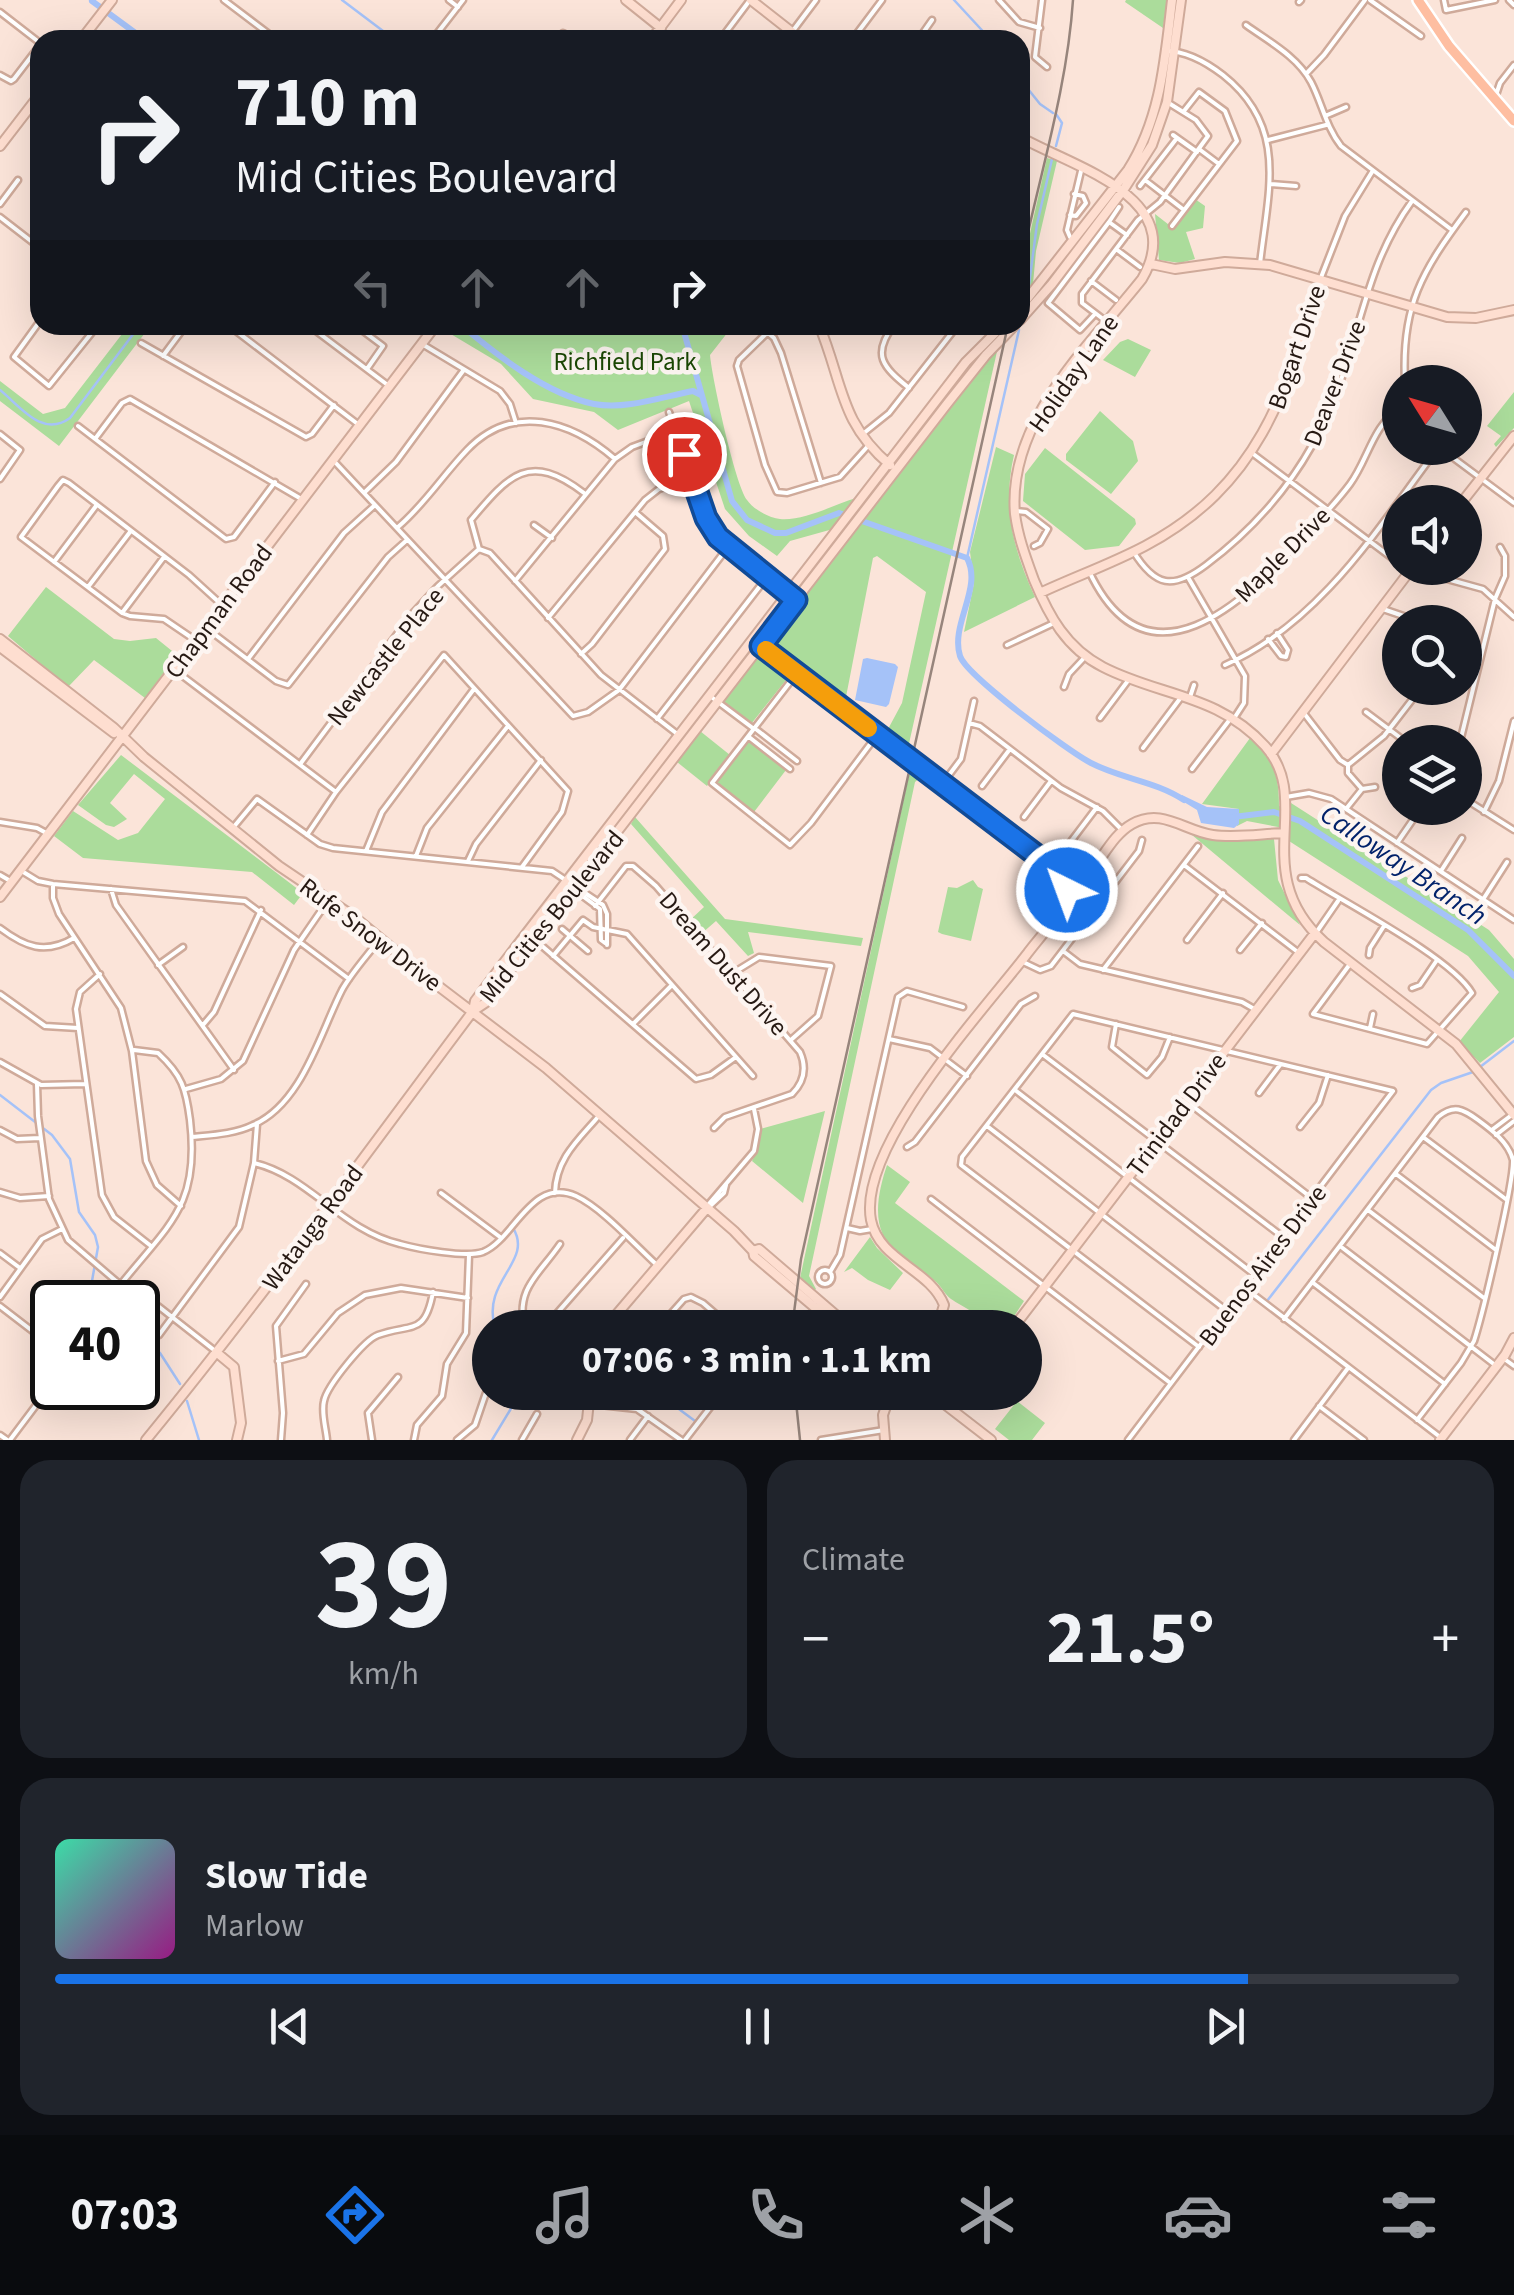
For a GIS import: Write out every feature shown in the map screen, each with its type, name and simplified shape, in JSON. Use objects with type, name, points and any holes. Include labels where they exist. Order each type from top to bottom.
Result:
[{"type":"main road","points":[[1418,0],[1449,46],[1514,121]]},
{"type":"street","points":[[224,0],[264,30]]},
{"type":"street","points":[[449,0],[458,6]]},
{"type":"street","points":[[440,30],[462,0]]},
{"type":"street","points":[[626,0],[661,28],[682,0]]},
{"type":"street","points":[[728,30],[750,0],[782,30]]},
{"type":"street","points":[[794,30],[816,0]]},
{"type":"street","points":[[860,30],[882,0]]},
{"type":"street","points":[[999,0],[1018,22],[1040,28]]},
{"type":"street","points":[[1042,0],[1035,57],[1047,66]]},
{"type":"street","name":"Mid Cities Boulevard","points":[[1030,296],[1152,145],[1167,102],[1172,0]]},
{"type":"street","name":"Mid Cities Boulevard","points":[[1118,189],[1150,127],[1181,0]]},
{"type":"street","points":[[1306,74],[1368,0],[1420,36]]},
{"type":"street","points":[[1444,0],[1446,10],[1495,0]]},
{"type":"street","points":[[89,30],[110,3]]},
{"type":"street","points":[[0,12],[30,36]]},
{"type":"street","points":[[925,30],[932,20]]},
{"type":"street","points":[[1246,25],[1306,74],[1341,146],[1452,230]]},
{"type":"street","points":[[1170,51],[1195,57],[1243,93],[1257,112],[1268,140],[1269,184],[1260,264]]},
{"type":"street","points":[[0,74],[11,81],[30,57]]},
{"type":"street","points":[[1495,99],[1500,82],[1514,66]]},
{"type":"street","points":[[1483,86],[1500,82]]},
{"type":"street","points":[[1172,226],[1237,141],[1228,115],[1199,92],[1184,111]]},
{"type":"street","points":[[1107,322],[1080,300],[1138,220],[1165,195],[1208,132],[1167,102]]},
{"type":"street","points":[[2,141],[30,106]]},
{"type":"street","points":[[1325,116],[1346,107]]},
{"type":"street","points":[[1268,140],[1328,124]]},
{"type":"street","points":[[1140,186],[1175,136],[1220,164]]},
{"type":"street","points":[[1030,142],[1085,166],[1118,189],[1146,216],[1154,242],[1150,264],[1175,269],[1225,262],[1260,264],[1412,309],[1464,318],[1514,310]]},
{"type":"street","points":[[1079,236],[1066,230],[1081,171]]},
{"type":"street","name":"Bogart Drive","points":[[1040,594],[1133,551],[1172,528],[1204,504],[1250,451],[1284,392],[1345,216],[1373,171]]},
{"type":"street","points":[[0,204],[18,180]]},
{"type":"street","points":[[1145,180],[1184,210]]},
{"type":"street","points":[[1269,184],[1296,186]]},
{"type":"street","points":[[1070,215],[1076,216],[1086,202],[1074,194]]},
{"type":"street","name":"Deaver Drive","points":[[1188,578],[1245,534],[1290,481],[1321,430],[1342,379],[1380,252],[1412,201]]},
{"type":"street","points":[[1096,314],[1080,330],[1048,303],[1120,207]]},
{"type":"street","points":[[1405,365],[1412,309],[1422,275],[1466,212]]},
{"type":"street","points":[[0,217],[30,240]]},
{"type":"street","points":[[1108,222],[1127,235]]},
{"type":"street","name":"Mid Cities Boulevard","points":[[1030,306],[1079,236]]},
{"type":"street","points":[[1116,249],[1140,267]]},
{"type":"street","name":"Holiday Lane","points":[[1150,264],[1034,424],[1017,470],[1015,511],[1021,546],[1040,594],[1054,623],[1085,657],[1130,678],[1187,695],[1232,719],[1271,754],[1281,773],[1286,797],[1282,862],[1297,909],[1315,933],[1439,1031],[1478,1068],[1514,1116]]},
{"type":"street","points":[[1091,281],[1116,300]]},
{"type":"street","points":[[30,335],[14,357],[49,386],[90,335]]},
{"type":"street","points":[[163,356],[179,335]]},
{"type":"street","points":[[241,335],[360,425]]},
{"type":"street","points":[[321,335],[390,386]]},
{"type":"street","points":[[366,369],[383,346],[368,335]]},
{"type":"street","name":"Chapman Road","points":[[0,896],[429,335]]},
{"type":"street","points":[[765,335],[737,366],[770,482],[777,492],[821,484],[845,474],[868,446]]},
{"type":"street","points":[[770,335],[782,353],[821,484]]},
{"type":"street","points":[[825,335],[848,413],[868,446],[892,466]]},
{"type":"street","points":[[886,335],[881,352],[888,371],[909,388]]},
{"type":"street","points":[[860,436],[889,414],[950,335]]},
{"type":"street","name":"Mid Cities Boulevard","points":[[473,1011],[476,1000],[576,888],[679,736],[714,699],[848,525],[966,362],[993,335]]},
{"type":"street","name":"Mid Cities Boulevard","points":[[892,466],[1006,335]]},
{"type":"street","points":[[141,343],[306,437],[334,406]]},
{"type":"street","points":[[422,344],[500,390],[516,423]]},
{"type":"street","points":[[366,491],[396,462],[463,371]]},
{"type":"street","points":[[94,439],[122,403],[130,399],[302,500]]},
{"type":"street","points":[[670,412],[706,518],[728,547],[792,597]]},
{"type":"street","points":[[398,527],[422,505],[470,447],[495,430],[516,423],[543,422],[568,428],[592,439],[615,458]]},
{"type":"street","name":"Maple Drive","points":[[1089,570],[1106,604],[1136,626],[1156,632],[1176,631],[1212,618],[1263,581],[1328,510],[1369,454],[1382,424]]},
{"type":"street","points":[[78,426],[226,539],[234,537],[276,482]]},
{"type":"street","points":[[515,581],[615,458],[632,447],[677,430]]},
{"type":"street","points":[[0,434],[20,450],[0,479]]},
{"type":"street","points":[[1475,485],[1514,436]]},
{"type":"street","points":[[1250,451],[1382,551]]},
{"type":"street","points":[[334,460],[573,716],[588,712],[620,690],[728,547]]},
{"type":"street","points":[[1225,665],[1276,634],[1323,594],[1426,465]]},
{"type":"street","points":[[1462,465],[1514,503]]},
{"type":"street","points":[[586,494],[548,472],[524,473],[507,480],[471,520],[479,549],[490,553],[581,654],[620,690],[688,742]]},
{"type":"street","points":[[548,618],[659,488],[692,476]]},
{"type":"street","points":[[195,640],[164,618],[122,613],[21,537],[64,480],[165,556],[222,605]]},
{"type":"street","points":[[248,658],[344,533],[376,504]]},
{"type":"street","points":[[54,562],[97,505]]},
{"type":"street","points":[[1015,511],[1026,512],[1048,529],[1034,546]]},
{"type":"street","points":[[581,654],[666,549],[663,536],[635,512]]},
{"type":"street","points":[[534,525],[552,538]]},
{"type":"street","points":[[88,587],[131,530]]},
{"type":"street","points":[[206,627],[288,686],[388,557],[408,538]]},
{"type":"street","points":[[1464,725],[1506,566],[1500,547]]},
{"type":"street","name":"Newcastle Place","points":[[301,762],[412,614],[479,549]]},
{"type":"street","points":[[1133,551],[1145,570],[1155,577],[1170,582],[1188,578],[1238,660],[1246,685],[1244,703],[1192,769]]},
{"type":"street","points":[[122,613],[165,556]]},
{"type":"street","points":[[657,719],[767,578]]},
{"type":"street","points":[[1271,754],[1398,585]]},
{"type":"street","points":[[1471,585],[1496,599],[1514,617]]},
{"type":"street","points":[[1006,645],[1054,623]]},
{"type":"street","points":[[1268,639],[1281,656],[1286,656],[1288,650],[1276,634]]},
{"type":"street","name":"Rufe Snow Drive","points":[[0,638],[122,738]]},
{"type":"street","points":[[757,643],[1052,867],[1067,890],[1064,902],[906,1112],[888,1147],[870,1204],[874,1228],[883,1245],[935,1287],[943,1310]]},
{"type":"street","name":"Rufe Snow Drive","points":[[2,653],[122,738],[279,866],[381,938],[546,1068],[707,1208],[816,1310]]},
{"type":"street","points":[[307,835],[441,654],[569,794],[562,812],[522,867]]},
{"type":"street","points":[[1064,687],[1068,674],[1085,657]]},
{"type":"street","points":[[174,669],[336,792]]},
{"type":"street","points":[[797,674],[712,783],[791,846],[877,734]]},
{"type":"street","points":[[1100,718],[1130,678]]},
{"type":"street","points":[[1143,748],[1194,685]]},
{"type":"street","points":[[366,851],[382,812],[475,688]]},
{"type":"street","points":[[714,699],[797,760]]},
{"type":"street","name":"Mid Cities Boulevard","points":[[534,939],[568,880],[688,742],[714,699]]},
{"type":"street","points":[[943,783],[961,759],[974,701]]},
{"type":"street","points":[[1303,712],[1348,765]]},
{"type":"street","points":[[1366,712],[1386,725]]},
{"type":"street","points":[[1514,721],[1500,781],[1484,812],[1514,830]]},
{"type":"street","points":[[969,723],[980,726],[1123,830]]},
{"type":"street","points":[[416,856],[427,828],[509,724]]},
{"type":"street","points":[[1362,789],[1348,773],[1348,765],[1382,735]]},
{"type":"street","points":[[748,737],[790,769]]},
{"type":"street","points":[[982,786],[1010,749]]},
{"type":"street","points":[[468,861],[476,844],[541,760]]},
{"type":"street","points":[[1024,817],[1051,780]]},
{"type":"street","points":[[1346,809],[1362,789],[1375,787]]},
{"type":"street","points":[[1286,797],[1316,794],[1346,809],[1514,920]]},
{"type":"street","points":[[232,828],[258,798],[307,835],[333,848],[552,871],[596,904],[602,912],[603,929]]},
{"type":"street","points":[[1066,848],[1096,807]]},
{"type":"street","points":[[1067,890],[1079,885],[1123,830],[1156,817],[1219,835],[1284,831]]},
{"type":"street","points":[[0,822],[48,834]]},
{"type":"street","points":[[1397,842],[1409,825]]},
{"type":"street","points":[[1441,871],[1462,838]]},
{"type":"street","points":[[1021,961],[1040,970],[1051,966],[1139,850],[1142,840]]},
{"type":"street","points":[[1103,970],[1198,846]]},
{"type":"street","points":[[1484,898],[1507,862]]},
{"type":"street","points":[[1184,865],[1299,952]]},
{"type":"street","name":"Dream Dust Drive","points":[[596,904],[626,866],[633,866],[656,886],[792,1039],[804,1062],[800,1086],[792,1094],[725,1117],[714,1128]]},
{"type":"street","points":[[20,870],[38,882],[52,884],[245,900],[349,979]]},
{"type":"street","points":[[0,875],[12,882]]},
{"type":"street","points":[[1301,878],[1436,960],[1460,977],[1472,994],[1425,1044],[1314,1014],[1351,963]]},
{"type":"street","points":[[52,884],[56,908],[122,1008],[132,1051],[146,1161],[157,1185],[181,1206]]},
{"type":"street","points":[[111,889],[116,905],[234,1070]]},
{"type":"street","points":[[1187,940],[1223,894]]},
{"type":"street","name":"Trinidad Drive","points":[[1027,1310],[1339,900]]},
{"type":"street","points":[[186,1088],[213,1082],[234,1070],[251,1049],[300,940],[332,901]]},
{"type":"street","points":[[203,1024],[214,1012],[261,910]]},
{"type":"street","points":[[553,956],[584,920],[627,934],[753,1076]]},
{"type":"street","points":[[1240,950],[1262,923]]},
{"type":"street","points":[[1370,956],[1370,948],[1384,926]]},
{"type":"street","points":[[0,928],[19,943],[34,948],[58,947],[74,938]]},
{"type":"street","points":[[562,928],[588,951]]},
{"type":"street","points":[[192,1137],[257,1124],[275,1109],[308,1067],[349,979],[381,938]]},
{"type":"street","points":[[534,939],[696,1079],[711,1075],[736,1057]]},
{"type":"street","points":[[158,965],[183,947]]},
{"type":"street","points":[[1063,952],[1080,964],[1242,1002],[1256,1010]]},
{"type":"street","points":[[733,974],[759,957],[831,966],[818,1016],[792,1039]]},
{"type":"street","points":[[1412,988],[1420,985],[1436,960]]},
{"type":"street","points":[[100,974],[78,997],[78,1028],[102,1195],[114,1216],[152,1246]]},
{"type":"street","points":[[632,1024],[672,984]]},
{"type":"street","points":[[830,1272],[840,1255],[847,1228],[898,998],[907,990],[963,1006]]},
{"type":"street","points":[[0,994],[45,1026],[78,1028]]},
{"type":"street","points":[[907,1147],[915,1142],[1021,1004],[1035,996]]},
{"type":"street","name":"Watauga Road","points":[[146,1440],[328,1207],[473,1011]]},
{"type":"street","points":[[1199,1347],[960,1161],[1073,1014],[1328,1074],[1322,1098],[1300,1128]]},
{"type":"street","points":[[1370,1028],[1373,1014]]},
{"type":"street","points":[[1116,1024],[1112,1047],[1147,1075],[1162,1057],[1170,1037]]},
{"type":"street","points":[[889,1039],[930,1048],[967,1076]]},
{"type":"street","points":[[124,1280],[181,1206],[193,1170],[186,1088],[181,1078],[158,1053],[132,1051]]},
{"type":"street","points":[[1042,1054],[1283,1237]]},
{"type":"street","points":[[0,1062],[37,1084],[85,1084]]},
{"type":"street","points":[[1259,1093],[1281,1063]]},
{"type":"street","name":"Buenos Aires Drive","points":[[1128,1440],[1392,1090],[1328,1074]]},
{"type":"street","points":[[37,1084],[49,1196],[62,1229],[91,1262],[115,1280]]},
{"type":"street","points":[[1015,1090],[1255,1275]]},
{"type":"street","points":[[1186,1101],[1313,1199]]},
{"type":"street","points":[[1284,1319],[1445,1112],[1458,1108],[1494,1132],[1507,1146],[1514,1175],[1484,1298],[1471,1346],[1418,1420]]},
{"type":"street","points":[[620,1310],[707,1208],[709,1200],[754,1152],[758,1128],[754,1109]]},
{"type":"street","points":[[555,1193],[559,1164],[600,1116]]},
{"type":"street","points":[[1494,1132],[1514,1116]]},
{"type":"street","points":[[160,1332],[239,1227],[254,1163],[257,1124]]},
{"type":"street","points":[[986,1126],[1227,1311]]},
{"type":"street","points":[[0,1130],[17,1139],[40,1135]]},
{"type":"street","points":[[1423,1136],[1508,1201]]},
{"type":"street","points":[[254,1163],[280,1172],[361,1231],[412,1247],[469,1253],[484,1252],[528,1207],[555,1193],[578,1197],[658,1265]]},
{"type":"street","points":[[1395,1174],[1496,1250]]},
{"type":"street","points":[[0,1192],[20,1198],[49,1196]]},
{"type":"street","points":[[441,1193],[500,1237]]},
{"type":"street","points":[[932,1199],[1171,1384]]},
{"type":"street","points":[[1368,1209],[1484,1298]]},
{"type":"street","points":[[847,1228],[874,1228]]},
{"type":"street","points":[[0,1297],[42,1239],[62,1229]]},
{"type":"street","points":[[560,1310],[625,1236]]},
{"type":"street","points":[[521,1310],[524,1292],[560,1244]]},
{"type":"street","points":[[1340,1246],[1471,1346],[1514,1364]]},
{"type":"street","points":[[0,1253],[21,1269]]},
{"type":"street","points":[[414,1440],[416,1425],[442,1396],[448,1364],[466,1333],[469,1253]]},
{"type":"street","points":[[1312,1282],[1445,1384]]},
{"type":"street","points":[[280,1440],[283,1413],[277,1322],[306,1284]]},
{"type":"street","points":[[278,1360],[304,1354],[338,1313],[366,1295],[393,1288],[468,1298]]},
{"type":"street","points":[[1245,1288],[1441,1439],[1514,1338]]},
{"type":"street","points":[[327,1440],[323,1404],[328,1391],[370,1339],[411,1329],[423,1322],[433,1292]]},
{"type":"street","points":[[674,1310],[690,1297],[711,1310]]},
{"type":"street","points":[[0,1306],[30,1329]]},
{"type":"street","points":[[160,1309],[234,1367],[241,1423],[237,1440]]},
{"type":"street","points":[[1294,1440],[1348,1368]]},
{"type":"street","points":[[372,1440],[368,1412],[398,1377]]},
{"type":"street","points":[[1319,1406],[1364,1440]]},
{"type":"street","points":[[0,1435],[8,1440],[32,1410]]},
{"type":"street","points":[[458,1440],[474,1425],[479,1410]]},
{"type":"street","points":[[577,1440],[588,1410]]},
{"type":"street","points":[[638,1410],[683,1440],[707,1410]]},
{"type":"street","points":[[821,1440],[882,1435],[880,1410]]},
{"type":"street","points":[[951,1410],[991,1440]]},
{"type":"street","points":[[522,1440],[537,1414]]},
{"type":"street","points":[[630,1440],[649,1416]]},
{"type":"green space","points":[[1167,0],[1163,28],[1125,2]]},
{"type":"green space","points":[[1047,158],[1057,161],[1030,288],[1030,234]]},
{"type":"green space","points":[[1195,199],[1205,206],[1203,228],[1186,232],[1195,259],[1180,263],[1159,260],[1155,214],[1173,228]]},
{"type":"green space","points":[[121,335],[143,335],[59,446],[0,401],[0,381],[43,414],[65,408]]},
{"type":"green space","name":"Richfield Park","points":[[452,335],[726,335],[710,355],[736,474],[750,503],[771,517],[789,519],[856,498],[833,529],[790,541],[777,556],[749,536],[725,509],[689,401],[618,430],[594,412],[533,399],[501,364]]},
{"type":"green space","points":[[1128,339],[1151,350],[1135,377],[1103,360]]},
{"type":"green space","points":[[998,347],[908,748],[887,731],[902,703],[926,592],[877,556],[873,558],[845,702],[769,643]]},
{"type":"green space","points":[[1514,392],[1514,428],[1496,447],[1494,444],[1501,436],[1487,426]]},
{"type":"green space","points":[[1100,411],[1133,441],[1138,461],[1111,494],[1066,460],[1066,454]]},
{"type":"green space","points":[[996,447],[1014,455],[1009,492],[1012,528],[1035,597],[964,632],[974,583],[970,552]]},
{"type":"green space","points":[[1045,448],[1135,519],[1136,524],[1119,546],[1085,550],[1023,501],[1025,474]]},
{"type":"green space","points":[[46,587],[114,639],[156,638],[177,655],[145,698],[94,660],[68,687],[8,636]]},
{"type":"green space","points":[[760,652],[790,675],[751,724],[723,701]]},
{"type":"green space","points":[[700,731],[730,755],[707,786],[677,762]]},
{"type":"green space","points":[[1250,738],[1274,769],[1279,806],[1290,810],[1291,803],[1489,930],[1514,959],[1514,1037],[1480,1063],[1459,1042],[1499,992],[1468,956],[1289,841],[1289,829],[1247,821],[1237,826],[1239,809],[1202,804]]},
{"type":"green space","points":[[749,741],[786,770],[754,812],[717,783]]},
{"type":"green space","points":[[121,755],[303,893],[294,905],[252,872],[83,858],[54,836],[73,811],[118,840],[138,833],[165,799],[134,774],[110,803],[127,819],[114,827],[78,805]]},
{"type":"green space","points":[[911,766],[921,777],[915,782],[809,1276],[814,1291],[800,1278]]},
{"type":"green space","points":[[635,817],[725,919],[863,938],[861,946],[748,932],[754,953],[748,956],[716,921],[701,934],[689,921],[704,907],[631,824]]},
{"type":"green space","points":[[1192,835],[1233,841],[1274,839],[1278,880],[1300,925]]},
{"type":"green space","points":[[973,880],[983,889],[971,941],[938,932],[948,887],[957,888]]},
{"type":"green space","points":[[825,1111],[803,1203],[752,1161],[760,1129]]},
{"type":"green space","points":[[887,1165],[910,1182],[895,1203],[1024,1301],[1018,1310],[970,1310],[951,1299],[887,1242],[880,1227],[880,1191]]},
{"type":"green space","points":[[870,1237],[903,1273],[890,1290],[852,1268],[844,1272]]},
{"type":"green space","points":[[1010,1410],[1028,1410],[1045,1423],[1032,1440],[1009,1440],[995,1429]]},
{"type":"water","points":[[863,659],[898,667],[886,707],[855,700]]},
{"type":"water","points":[[1182,795],[1207,807],[1239,809],[1239,824],[1234,828],[1201,823],[1197,810],[1179,799]]},
{"type":"waterway","points":[[342,0],[382,30]]},
{"type":"waterway","points":[[954,0],[982,30]]},
{"type":"waterway","name":"Calloway Branch","points":[[92,1],[131,30]]},
{"type":"waterway","points":[[1030,92],[1053,113]]},
{"type":"waterway","points":[[1056,114],[1062,123],[1056,146]]},
{"type":"waterway","points":[[1030,277],[1052,159]]},
{"type":"waterway","points":[[0,390],[32,418],[60,423],[70,418],[132,335]]},
{"type":"waterway","name":"Calloway Branch","points":[[474,335],[523,372],[558,392],[594,404],[644,402],[693,391],[701,395]]},
{"type":"waterway","name":"Calloway Branch","points":[[685,335],[732,501],[747,520],[775,533],[786,533],[839,513],[967,558],[971,581],[958,644],[966,666],[1079,756],[1184,800]]},
{"type":"waterway","points":[[967,558],[1018,335]]},
{"type":"waterway","name":"Calloway Branch","points":[[1233,817],[1274,812],[1300,821],[1468,930],[1514,976]]},
{"type":"waterway","points":[[1480,1067],[1514,1041]]},
{"type":"waterway","points":[[1267,1301],[1431,1090],[1473,1072]]},
{"type":"waterway","points":[[0,1095],[52,1135],[70,1159],[79,1212],[95,1235],[98,1247],[92,1280]]},
{"type":"waterway","points":[[493,1310],[500,1284],[517,1251],[513,1228]]},
{"type":"waterway","points":[[160,1353],[180,1384]]},
{"type":"waterway","points":[[187,1401],[199,1440]]},
{"type":"waterway","points":[[492,1440],[510,1410]]},
{"type":"waterway","points":[[680,1410],[695,1421]]},
{"type":"railway","points":[[1030,225],[1058,102],[1073,0]]},
{"type":"railway","points":[[794,1310],[801,1259],[1006,335]]},
{"type":"railway","points":[[797,1410],[800,1440]]},
{"type":"slow traffic","points":[[766,650],[868,728]]},
{"type":"route","points":[[684,454],[706,518],[718,537],[796,600],[761,646],[1052,867],[1067,890]]}]
